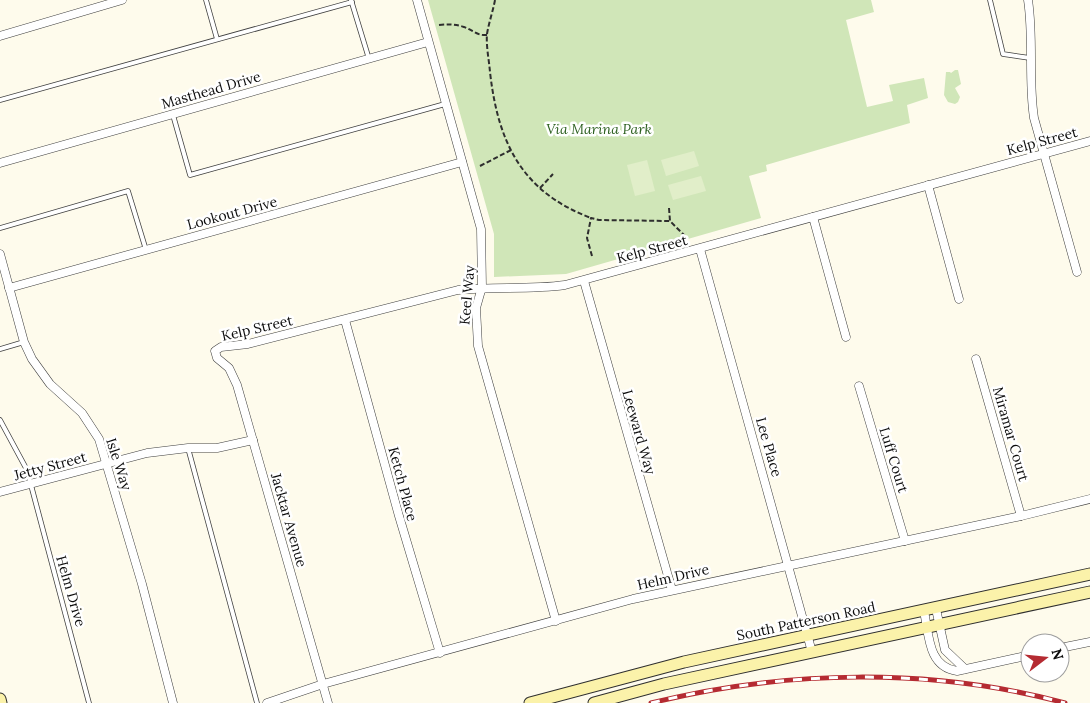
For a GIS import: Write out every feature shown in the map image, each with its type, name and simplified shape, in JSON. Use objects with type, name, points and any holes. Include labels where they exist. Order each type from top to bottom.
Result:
[{"type":"street","points":[[0,36],[122,0]]},
{"type":"street","name":"Keel Way","points":[[417,0],[481,229],[482,288],[476,308],[478,346],[556,621]]},
{"type":"street","points":[[1028,0],[1032,38],[1030,94],[1042,154],[1077,272]]},
{"type":"street","name":"Masthead Drive","points":[[0,163],[428,42]]},
{"type":"street","name":"Kelp Street","points":[[215,351],[222,347],[243,345],[447,292],[482,288],[541,289],[584,280],[1090,141]]},
{"type":"street","name":"Lookout Drive","points":[[9,288],[462,162]]},
{"type":"street","points":[[928,185],[959,299]]},
{"type":"street","points":[[813,217],[846,337]]},
{"type":"street","name":"Lee Place","points":[[700,249],[812,652]]},
{"type":"street","name":"Isle Way","points":[[0,254],[24,342],[40,372],[91,425],[108,464],[173,703]]},
{"type":"street","name":"Leeward Way","points":[[584,280],[672,590]]},
{"type":"street","name":"Ketch Place","points":[[345,320],[399,516],[440,653]]},
{"type":"street","name":"Jacktar Avenue","points":[[215,351],[217,358],[233,374],[328,703]]},
{"type":"street","name":"Miramar Court","points":[[976,360],[1021,516]]},
{"type":"street","name":"Luff Court","points":[[859,386],[905,541]]},
{"type":"street","name":"Jetty Street","points":[[0,492],[147,453],[188,448],[230,447],[253,440]]},
{"type":"street","name":"Helm Drive","points":[[267,703],[323,684],[672,590],[1021,516],[1090,499]]},
{"type":"street","name":"South Patterson Road","points":[[530,703],[653,669],[1090,574]]},
{"type":"street","points":[[594,703],[664,684],[1090,592]]},
{"type":"street","points":[[930,610],[933,626],[932,649],[940,666],[957,671],[1020,657]]},
{"type":"street","points":[[930,610],[933,626],[945,650],[966,669]]},
{"type":"street","points":[[1070,646],[1090,642]]},
{"type":"street","points":[[0,699],[1,703]]},
{"type":"lane","points":[[206,0],[217,39]]},
{"type":"lane","points":[[990,0],[1003,54],[1030,58]]},
{"type":"lane","points":[[0,100],[352,1],[369,59]]},
{"type":"lane","points":[[173,114],[190,175],[446,104]]},
{"type":"lane","points":[[0,228],[128,191],[146,250]]},
{"type":"lane","points":[[0,349],[24,342]]},
{"type":"lane","name":"Helm Drive","points":[[0,420],[27,470],[29,485],[90,703]]},
{"type":"lane","points":[[188,448],[257,703]]},
{"type":"path","points":[[495,0],[487,35],[492,85],[497,110],[511,150],[527,176],[555,201],[591,218],[599,220],[670,221]]},
{"type":"path","points":[[439,25],[450,24],[464,27],[480,36],[487,35]]},
{"type":"path","points":[[480,166],[511,150]]},
{"type":"path","points":[[540,188],[553,174]]},
{"type":"path","points":[[668,208],[670,221],[684,235]]},
{"type":"path","points":[[591,218],[587,238],[592,256]]},
{"type":"green space","name":"Via Marina Park","points":[[428,0],[871,0],[874,12],[846,20],[867,107],[893,101],[889,85],[924,78],[928,98],[907,105],[910,123],[766,165],[767,171],[749,176],[761,218],[566,274],[494,277],[494,234]]},
{"type":"green space","points":[[958,70],[961,84],[955,88],[960,97],[955,104],[948,102],[944,95],[946,72],[951,73]]},
{"type":"green space","points":[[694,151],[699,166],[666,176],[661,160]]},
{"type":"green space","points":[[647,160],[655,191],[635,196],[627,165]]},
{"type":"green space","points":[[701,176],[706,191],[673,200],[668,185]]},
{"type":"railway","points":[[651,703],[753,684],[858,677],[910,678],[963,683],[1014,691],[1065,703]]}]
